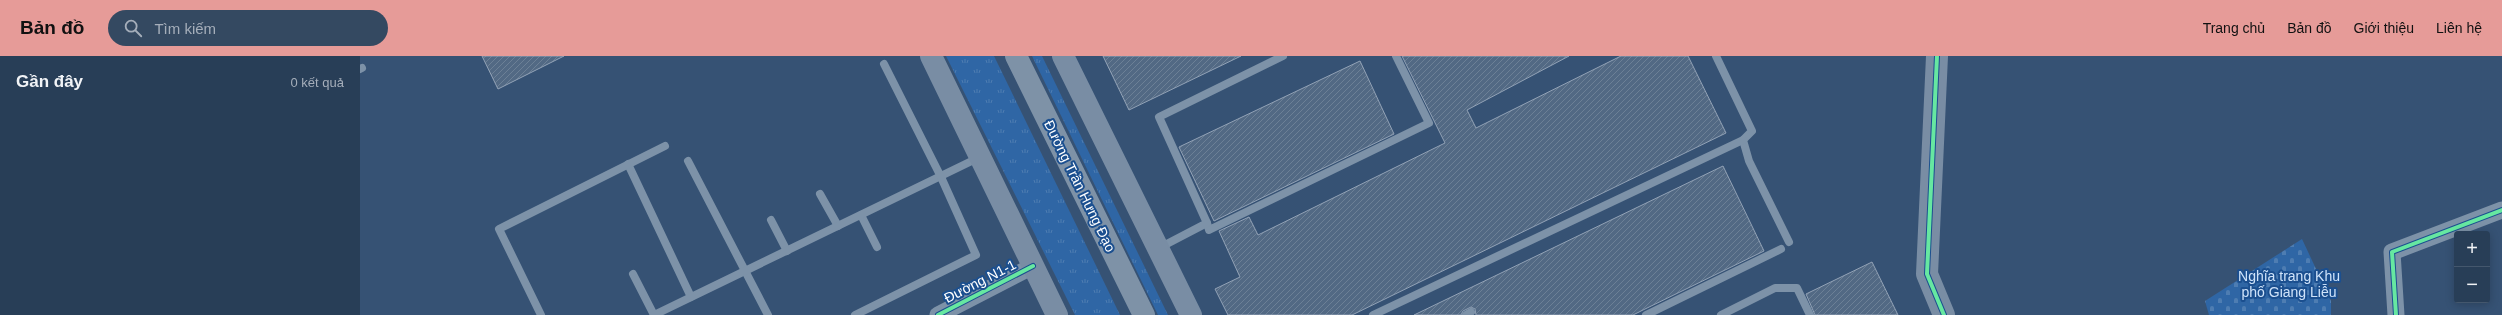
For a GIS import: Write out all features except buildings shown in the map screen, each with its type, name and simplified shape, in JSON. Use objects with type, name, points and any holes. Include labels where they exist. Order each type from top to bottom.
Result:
[{"type":"highway","name":"Đường Trần Hưng Đạo","points":[[1016,56],[1144,315]]},
{"type":"main road","points":[[931,56],[1058,315]]},
{"type":"main road","points":[[1063,56],[1190,315]]},
{"type":"main road","points":[[1936,56],[1927,274],[1944,315]]},
{"type":"street","points":[[2396,315],[2392,252],[2502,210]]},
{"type":"street","name":"Đường N1-1","points":[[938,315],[1033,266]]},
{"type":"lane","points":[[1283,56],[1159,116],[1209,230],[1429,123],[1396,56]]},
{"type":"lane","points":[[1373,315],[1743,140],[1752,131],[1716,56]]},
{"type":"lane","points":[[855,315],[976,255],[941,177],[884,64]]},
{"type":"lane","points":[[1743,140],[1749,161],[1788,242]]},
{"type":"lane","points":[[541,315],[499,229],[665,146]]},
{"type":"lane","points":[[634,274],[654,315],[981,157]]},
{"type":"lane","points":[[688,161],[768,315]]},
{"type":"lane","points":[[628,164],[691,297]]},
{"type":"lane","points":[[820,194],[838,226]]},
{"type":"lane","points":[[861,215],[877,247]]},
{"type":"lane","points":[[771,220],[787,251]]},
{"type":"lane","points":[[1158,249],[1206,223]]},
{"type":"lane","points":[[1646,315],[1781,249]]},
{"type":"lane","points":[[1722,315],[1775,288],[1797,288],[1810,315]]},
{"type":"green space","points":[[946,56],[994,56],[1120,315],[1075,315]]},
{"type":"green space","points":[[1032,56],[1042,56],[1168,315],[1158,315]]},
{"type":"green space","name":"Nghĩa trang Khu phố Giang Liễu","points":[[2302,239],[2331,301],[2331,315],[2209,315],[2205,301]]},
{"type":"cycle path","points":[[1937,56],[1927,274],[1944,315]]},
{"type":"cycle path","points":[[2396,315],[2392,252],[2502,210]]},
{"type":"cycle path","points":[[938,315],[1033,266]]}]
